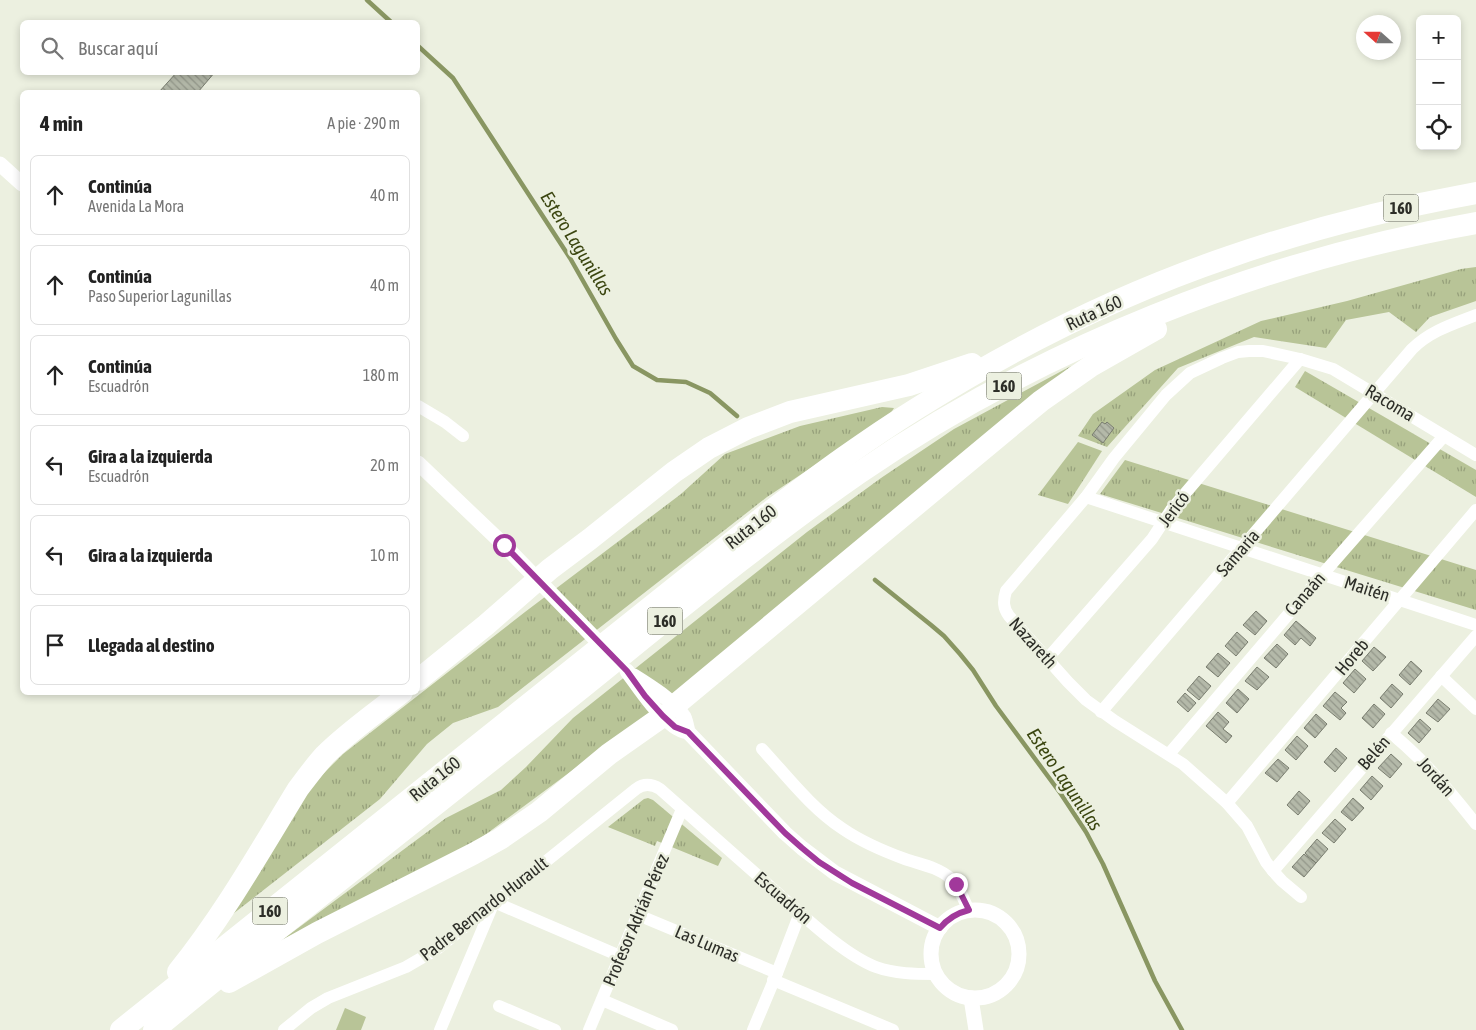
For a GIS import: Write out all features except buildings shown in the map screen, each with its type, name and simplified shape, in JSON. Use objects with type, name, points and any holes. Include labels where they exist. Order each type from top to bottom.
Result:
[{"type":"highway","name":"Ruta 160","points":[[153,1022],[719,552],[821,473],[881,431],[932,399],[1045,336],[1121,300],[1237,254],[1377,214],[1476,193]]},
{"type":"highway","name":"Ruta 160","points":[[121,1030],[153,1022],[298,913],[437,804],[774,535],[862,472],[960,410],[1063,356],[1172,309],[1255,279],[1372,245],[1476,223]]},
{"type":"highway","points":[[153,1022],[205,996],[284,951],[500,839],[539,812],[609,754],[669,711],[1041,401],[1069,380],[1114,352],[1169,322],[1255,279]]},
{"type":"highway","points":[[420,678],[538,580],[709,448],[769,419],[804,408],[918,382],[1045,336]]},
{"type":"highway","points":[[153,1022],[173,978],[204,940],[310,772],[343,739],[398,695]]},
{"type":"street","points":[[0,164],[20,182]]},
{"type":"street","name":"Samaria","points":[[1101,712],[1375,395],[1412,349],[1425,337],[1476,315]]},
{"type":"street","name":"Nazareth","points":[[1300,359],[1256,351],[1238,352],[1209,363],[1190,373],[1172,388],[1114,458],[1086,497],[1010,586],[1004,596],[1004,607],[1009,616],[1073,687],[1101,712],[1169,754],[1227,803],[1247,826],[1266,862],[1282,881],[1301,897]]},
{"type":"street","name":"Racoma","points":[[1300,359],[1333,369],[1476,455]]},
{"type":"street","name":"Jericó","points":[[1048,658],[1152,538],[1171,510],[1300,359]]},
{"type":"street","points":[[420,407],[463,436]]},
{"type":"street","name":"Canaán","points":[[1169,754],[1444,436]]},
{"type":"street","points":[[420,465],[476,517],[627,671],[652,688],[669,711],[684,718],[688,732],[785,833],[827,868],[852,883],[940,928]]},
{"type":"street","name":"Maitén","points":[[1086,497],[1476,626]]},
{"type":"street","name":"Horeb","points":[[1227,803],[1476,510]]},
{"type":"street","name":"Belén","points":[[1273,870],[1476,636]]},
{"type":"street","points":[[1441,676],[1476,709]]},
{"type":"street","name":"Jordán","points":[[1391,733],[1432,771],[1476,824]]},
{"type":"street","points":[[762,749],[812,802],[842,829],[883,850],[930,867],[948,876],[956,884],[969,910]]},
{"type":"street","name":"Escuadrón","points":[[648,785],[656,787],[800,913],[854,956],[874,966],[894,972],[936,974]]},
{"type":"street","name":"Padre Bernardo Hurault","points":[[286,1029],[311,1008],[328,998],[406,967],[437,949],[636,789],[640,786],[648,785]]},
{"type":"street","name":"Profesor Adrián Pérez","points":[[589,1030],[682,809]]},
{"type":"street","points":[[440,1030],[494,902],[620,956]]},
{"type":"street","points":[[969,910],[990,913],[1008,924],[1017,943],[1019,957],[1016,970],[1003,988],[992,995],[971,998],[950,991],[940,980],[933,967],[931,951],[940,928],[950,918],[969,910]]},
{"type":"street","points":[[752,1030],[800,913]]},
{"type":"street","name":"Las Lumas","points":[[638,915],[893,1030]]},
{"type":"street","points":[[971,998],[976,1030]]},
{"type":"street","points":[[602,1000],[672,1030]]},
{"type":"street","points":[[499,1006],[554,1030]]},
{"type":"green space","points":[[1476,267],[1476,301],[1430,317],[1416,332],[1389,312],[1346,320],[1326,348],[1254,337],[1178,368],[1107,447],[1078,436],[1093,414],[1155,370],[1261,321],[1347,301],[1461,269]]},
{"type":"green space","points":[[1071,366],[708,670],[470,846],[282,940],[446,818],[501,790],[573,718],[807,532],[881,478],[954,429]]},
{"type":"green space","points":[[1305,371],[1476,470],[1476,497],[1295,387]]},
{"type":"green space","points":[[882,407],[894,408],[889,416],[767,497],[498,707],[453,723],[427,744],[380,799],[220,924],[312,785],[343,754],[525,612],[681,494],[725,454],[800,426]]},
{"type":"green space","points":[[1078,442],[1102,451],[1068,504],[1038,495]]},
{"type":"green space","points":[[1125,460],[1476,570],[1476,610],[1100,494]]},
{"type":"green space","points":[[644,799],[653,800],[722,858],[718,866],[657,841],[655,846],[608,827]]},
{"type":"green space","points":[[345,1008],[366,1017],[361,1030],[336,1030]]},
{"type":"waterway","name":"Estero Lagunillas","points":[[367,0],[389,20]]},
{"type":"waterway","name":"Estero Lagunillas","points":[[420,48],[453,78],[570,258],[633,366],[657,380],[686,382],[710,393],[737,416]]},
{"type":"waterway","name":"Estero Lagunillas","points":[[875,580],[944,636],[960,654],[1061,794],[1086,832],[1103,864],[1155,981],[1182,1030]]},
{"type":"route","points":[[504,545],[627,671],[645,696],[663,716],[675,727],[688,732],[785,833],[819,862],[852,883],[940,928],[944,922],[956,914],[969,910],[956,884]]}]
